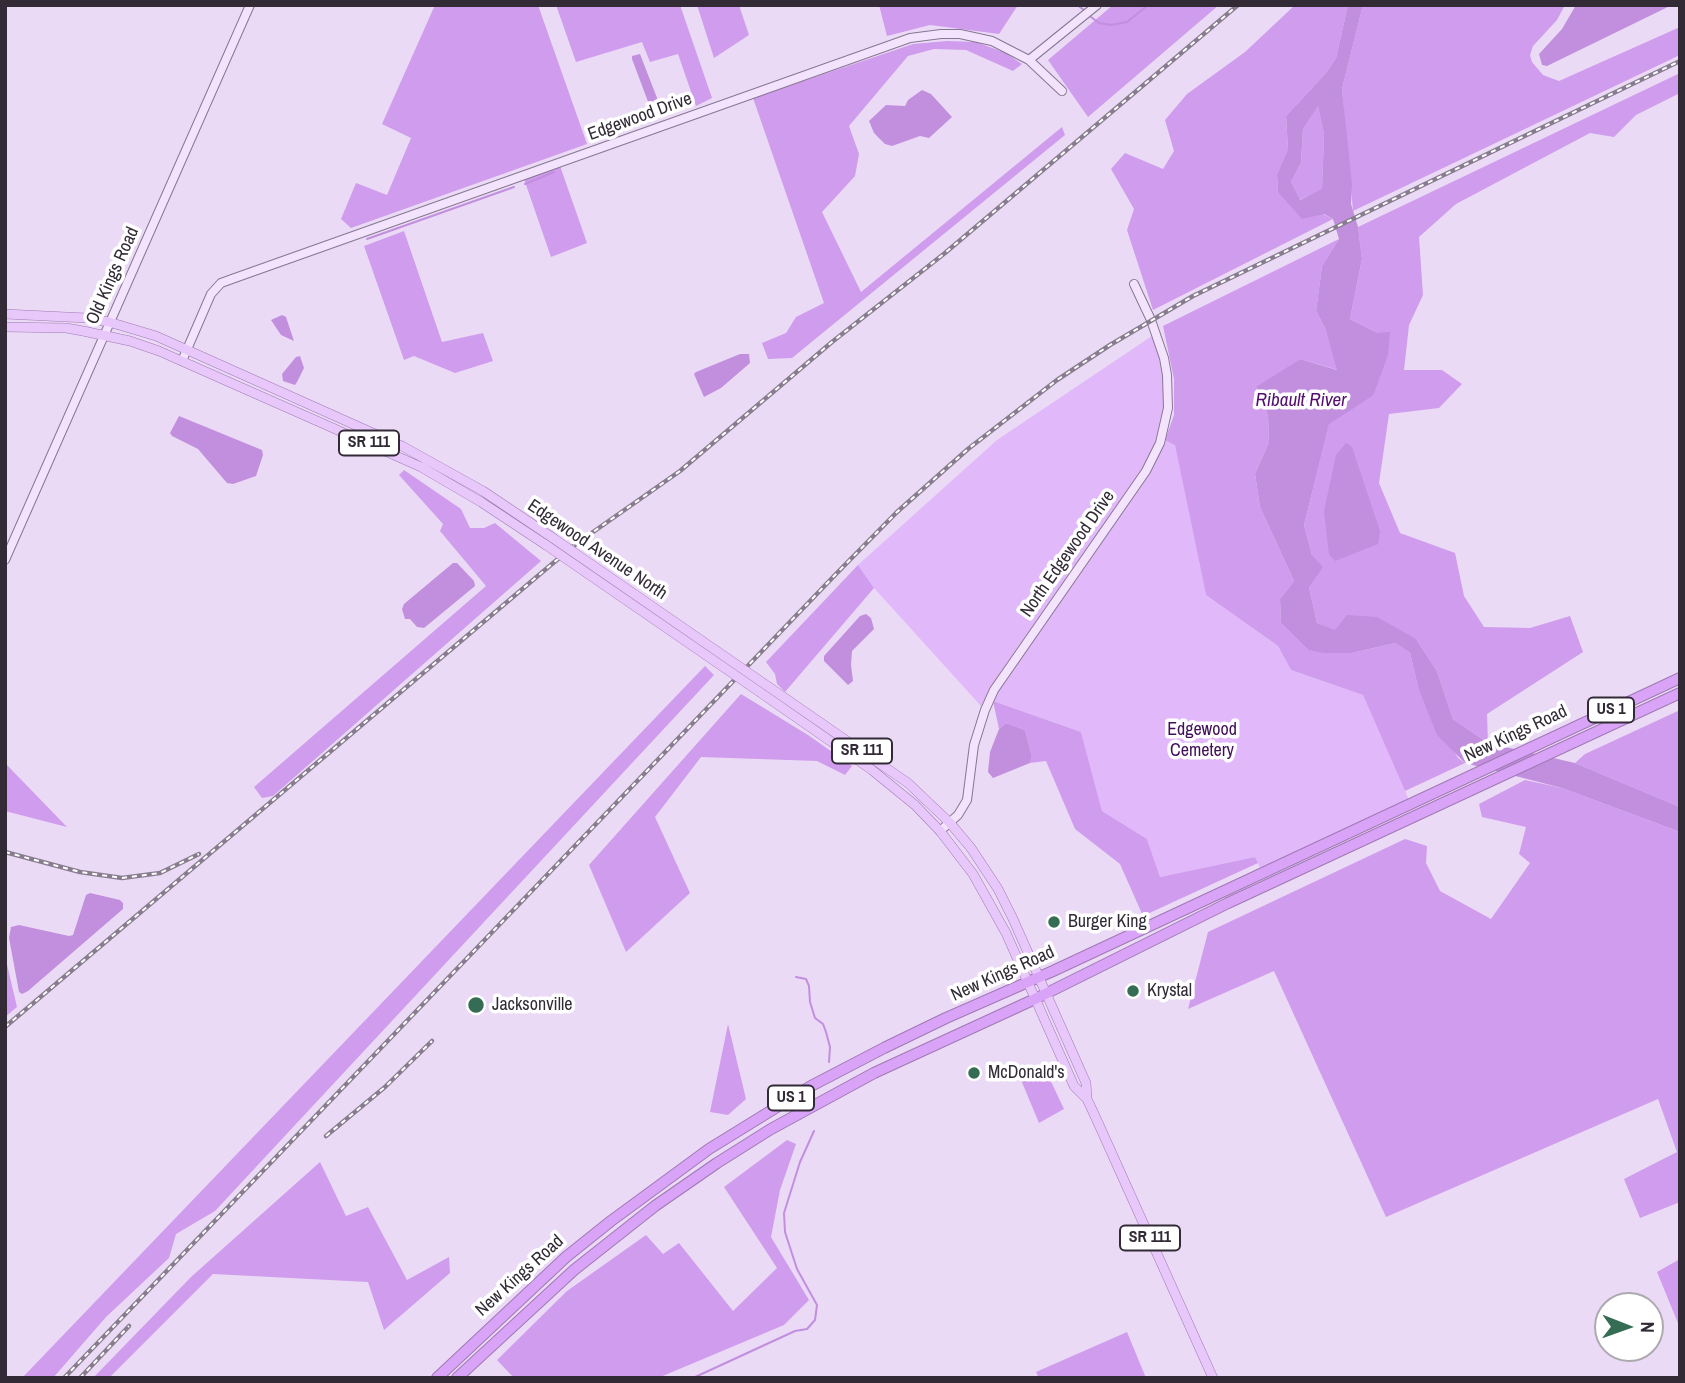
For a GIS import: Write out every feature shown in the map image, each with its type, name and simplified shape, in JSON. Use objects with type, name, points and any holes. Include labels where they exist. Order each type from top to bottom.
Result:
[{"type":"highway","name":"New Kings Road","points":[[437,1378],[566,1257],[639,1200],[709,1149],[849,1066],[1680,678]]},
{"type":"highway","name":"New Kings Road","points":[[457,1378],[574,1270],[655,1206],[771,1129],[874,1073],[1040,997],[1228,903],[1680,693]]},
{"type":"main road","name":"Edgewood Avenue North","points":[[5,314],[67,316],[110,322],[156,336],[369,429],[425,457],[483,491],[549,542],[765,690],[897,775],[950,822],[998,889],[1040,997]]},
{"type":"main road","name":"Edgewood Avenue North","points":[[5,327],[65,328],[104,335],[159,351],[421,467],[549,542]]},
{"type":"main road","name":"Edgewood Avenue North","points":[[765,690],[915,805],[940,831],[973,874],[995,909],[1033,980]]},
{"type":"main road","name":"SR 111","points":[[1040,997],[1074,1086],[1087,1099],[1213,1378]]},
{"type":"street","name":"Old Kings Road","points":[[5,560],[250,5]]},
{"type":"street","points":[[1029,60],[1097,5]]},
{"type":"street","name":"Edgewood Drive","points":[[188,350],[209,298],[221,284],[910,38],[941,34],[976,37],[1009,48],[1029,60],[1062,91]]},
{"type":"street","name":"North Edgewood Drive","points":[[940,831],[965,807],[974,745],[994,690],[1146,471],[1160,443],[1168,408],[1167,375],[1151,320],[1135,284]]},
{"type":"street","points":[[182,361],[188,350]]},
{"type":"green space","points":[[1152,336],[1161,360],[1165,385],[1158,437],[1146,463],[1002,670],[981,706],[874,588],[858,565],[997,440]]},
{"type":"green space","name":"Edgewood Cemetery","points":[[1165,440],[1175,444],[1206,595],[1278,646],[1291,670],[1363,695],[1409,800],[1260,868],[1255,857],[1160,877],[1147,839],[1102,811],[1081,732],[993,701],[1010,672],[1156,460]]},
{"type":"shaded area","points":[[435,5],[538,5],[587,144],[351,228],[341,219],[356,183],[387,195],[411,138],[382,124]]},
{"type":"shaded area","points":[[556,5],[680,5],[712,98],[696,106],[678,54],[650,62],[642,42],[576,62]]},
{"type":"shaded area","points":[[697,5],[739,5],[749,35],[714,58]]},
{"type":"shaded area","points":[[879,5],[1018,5],[999,34],[930,25],[887,36]]},
{"type":"shaded area","points":[[1113,5],[1219,5],[1088,117],[1048,60]]},
{"type":"shaded area","points":[[1295,5],[1348,5],[1336,58],[1325,74],[1286,116],[1288,149],[1277,176],[1278,192],[1333,219],[1153,310],[1127,230],[1134,209],[1111,169],[1125,153],[1163,169],[1174,151],[1165,120],[1187,94],[1245,52]]},
{"type":"shaded area","points":[[1363,5],[1565,5],[1557,20],[1533,46],[1530,55],[1532,62],[1543,75],[1559,81],[1680,27],[1680,55],[1353,211],[1342,89]]},
{"type":"shaded area","points":[[976,42],[1006,53],[1022,64],[1013,71],[966,50],[934,49],[908,56],[849,126],[859,154],[855,176],[822,212],[861,292],[1062,127],[1065,135],[792,358],[768,359],[762,343],[786,333],[796,317],[824,303],[753,98],[913,44]]},
{"type":"shaded area","points":[[1680,73],[1680,93],[1636,115],[1614,137],[1590,133],[1456,204],[1419,237],[1423,295],[1409,325],[1404,370],[1442,370],[1462,384],[1439,408],[1389,414],[1379,483],[1400,533],[1455,553],[1464,596],[1484,627],[1530,628],[1570,616],[1583,652],[1487,714],[1488,743],[1453,719],[1437,671],[1416,639],[1335,631],[1317,623],[1309,587],[1312,555],[1304,525],[1329,423],[1373,396],[1378,333],[1350,319],[1362,259],[1358,227]]},
{"type":"shaded area","points":[[1318,105],[1324,134],[1322,190],[1299,200],[1291,182],[1301,163],[1303,129]]},
{"type":"shaded area","points":[[560,166],[587,243],[551,257],[524,179]]},
{"type":"shaded area","points":[[404,231],[442,342],[483,333],[493,361],[455,373],[414,356],[404,360],[364,246]]},
{"type":"shaded area","points":[[1339,239],[1322,266],[1316,311],[1325,328],[1338,370],[1300,359],[1256,388],[1268,416],[1269,442],[1255,474],[1260,507],[1294,581],[1280,599],[1281,623],[1308,650],[1352,653],[1395,643],[1410,653],[1418,687],[1458,758],[1465,763],[1405,791],[1363,695],[1291,670],[1278,646],[1206,595],[1175,445],[1165,440],[1174,415],[1174,379],[1163,326]]},
{"type":"shaded area","points":[[404,470],[461,509],[470,528],[484,528],[495,523],[541,561],[273,796],[262,798],[254,787],[486,586],[440,531],[443,524],[399,475]]},
{"type":"shaded area","points":[[858,565],[874,588],[785,692],[777,684],[775,674],[766,662]]},
{"type":"shaded area","points":[[705,666],[714,675],[215,1211],[176,1234],[169,1258],[106,1317],[53,1378],[22,1378]]},
{"type":"shaded area","points":[[741,694],[852,766],[845,775],[817,761],[701,757],[655,817],[690,893],[626,952],[589,865]]},
{"type":"shaded area","points":[[993,701],[1081,732],[1102,811],[1147,839],[1160,877],[1255,857],[1258,863],[1143,916],[1120,864],[1075,829],[1046,761],[1030,763],[1032,757],[1025,730],[1006,723],[999,729]]},
{"type":"shaded area","points":[[1680,710],[1680,807],[1575,763],[1585,754]]},
{"type":"shaded area","points":[[5,763],[67,827],[5,811]]},
{"type":"shaded area","points":[[1525,780],[1562,788],[1680,832],[1680,1202],[1640,1218],[1624,1179],[1677,1152],[1658,1099],[1386,1217],[1274,971],[1188,1009],[1208,932],[1405,839],[1427,846],[1426,863],[1440,891],[1491,919],[1530,863],[1519,854],[1526,827],[1482,817],[1479,804]]},
{"type":"shaded area","points":[[5,956],[17,1007],[5,1017]]},
{"type":"shaded area","points":[[728,1024],[746,1099],[728,1115],[710,1112]]},
{"type":"shaded area","points":[[1046,1071],[1064,1109],[1039,1123],[1021,1080]]},
{"type":"shaded area","points":[[787,1140],[796,1144],[780,1190],[771,1237],[809,1300],[784,1325],[658,1378],[514,1378],[497,1360],[567,1291],[646,1235],[663,1254],[679,1243],[733,1311],[777,1268],[724,1187]]},
{"type":"shaded area","points":[[320,1162],[346,1216],[368,1207],[407,1280],[449,1257],[450,1273],[384,1330],[368,1282],[213,1274],[109,1378],[93,1378],[191,1277]]},
{"type":"shaded area","points":[[1680,1259],[1680,1328],[1657,1272]]},
{"type":"shaded area","points":[[1127,1332],[1146,1378],[1039,1378],[1036,1372]]},
{"type":"water","name":"Ribault River","points":[[1348,5],[1363,5],[1342,89],[1352,184],[1351,204],[1358,227],[1362,259],[1350,319],[1378,333],[1390,332],[1388,355],[1373,396],[1329,424],[1304,525],[1312,555],[1323,567],[1309,587],[1317,623],[1335,630],[1347,615],[1377,617],[1416,639],[1437,671],[1453,719],[1488,743],[1575,763],[1680,807],[1680,832],[1562,788],[1465,763],[1437,735],[1418,687],[1410,653],[1395,643],[1352,653],[1308,650],[1281,623],[1280,599],[1294,581],[1260,507],[1255,474],[1269,442],[1268,416],[1256,387],[1300,359],[1337,370],[1325,328],[1316,311],[1322,266],[1339,239],[1333,219],[1324,214],[1302,219],[1278,192],[1277,175],[1288,149],[1286,116],[1325,74],[1336,58]],"holes":[[[1318,106],[1324,134],[1322,189],[1300,200],[1291,182],[1301,163],[1303,129]]]},
{"type":"water","points":[[1576,5],[1672,5],[1547,66],[1542,65],[1539,54],[1562,29]]},
{"type":"water","points":[[640,54],[659,103],[659,106],[654,108],[650,107],[632,59],[632,56]]},
{"type":"water","points":[[922,90],[931,94],[952,117],[929,138],[920,136],[892,146],[885,144],[874,133],[869,121],[886,105],[905,106],[908,100]]},
{"type":"water","points":[[282,315],[286,317],[294,341],[281,335],[271,320]]},
{"type":"water","points":[[740,354],[749,354],[750,363],[721,388],[704,397],[694,374]]},
{"type":"water","points":[[300,356],[304,368],[295,385],[283,381],[282,374],[296,357]]},
{"type":"water","points":[[179,416],[262,450],[256,476],[233,484],[227,483],[198,449],[172,436],[170,433]]},
{"type":"water","points":[[1346,443],[1352,447],[1380,531],[1378,544],[1335,561],[1329,554],[1324,511],[1336,455]]},
{"type":"water","points":[[453,563],[457,563],[474,581],[475,586],[424,628],[417,627],[410,619],[405,619],[402,609],[404,604]]},
{"type":"water","points":[[866,614],[871,618],[874,629],[852,651],[853,681],[848,685],[824,661],[824,656],[860,616]]},
{"type":"water","points":[[1006,723],[1025,730],[1032,757],[1030,763],[993,778],[988,772],[990,752],[999,729]]},
{"type":"water","points":[[90,893],[120,900],[123,909],[28,991],[22,994],[19,992],[9,938],[11,927],[19,925],[73,935],[86,895]]},
{"type":"waterway","points":[[1077,5],[1084,10]]},
{"type":"waterway","points":[[1091,17],[1099,23],[1111,25],[1127,22],[1148,5]]},
{"type":"waterway","points":[[525,184],[554,172]]},
{"type":"waterway","points":[[367,239],[514,187]]},
{"type":"waterway","points":[[796,977],[806,979],[809,986],[815,1018],[823,1024],[830,1047],[829,1062]]},
{"type":"waterway","points":[[693,1378],[795,1331],[807,1329],[815,1320],[817,1305],[797,1269],[785,1232],[784,1213],[800,1162],[814,1131]]},
{"type":"railway","points":[[5,1027],[576,544],[680,471],[832,342],[945,253],[1238,5]]},
{"type":"railway","points":[[64,1378],[836,574],[897,512],[968,449],[1057,380],[1193,296],[1680,61]]},
{"type":"railway","points":[[5,852],[80,872],[122,878],[160,873],[199,854]]},
{"type":"railway","points":[[326,1136],[385,1087],[432,1041]]},
{"type":"railway","points":[[80,1378],[129,1326]]},
{"type":"place","name":"Burger King","points":[[1054,922]]},
{"type":"place","name":"Krystal","points":[[1133,991]]},
{"type":"place","name":"Jacksonville","points":[[476,1005]]},
{"type":"place","name":"McDonald's","points":[[974,1073]]}]
